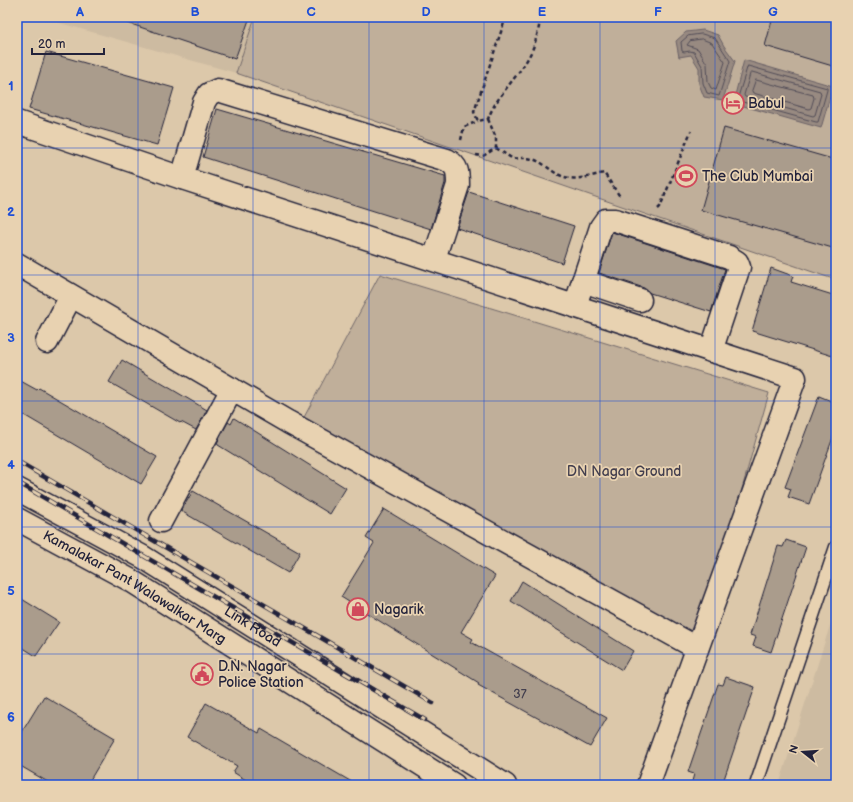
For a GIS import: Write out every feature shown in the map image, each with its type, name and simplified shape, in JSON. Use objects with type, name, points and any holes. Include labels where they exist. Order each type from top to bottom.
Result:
[{"type":"street","points":[[182,178],[204,102],[209,94],[218,90],[447,160],[454,164],[458,173],[458,185],[434,259]]},
{"type":"street","points":[[17,122],[182,178],[795,378],[648,785]]},
{"type":"street","points":[[584,309],[592,284],[601,227],[606,220],[615,220],[730,256],[737,262],[739,267],[711,350]]},
{"type":"street","points":[[17,264],[288,422],[697,648]]},
{"type":"street","points":[[592,284],[640,300]]},
{"type":"street","points":[[47,342],[71,296]]},
{"type":"street","points":[[161,521],[232,389]]},
{"type":"street","name":"Link Road","points":[[17,489],[143,557],[505,785]]},
{"type":"street","name":"Kamalakar Pant Walawalkar Marg","points":[[17,520],[130,580],[454,785]]},
{"type":"lane","points":[[756,785],[836,547]]},
{"type":"path","points":[[478,120],[474,112],[506,17]]},
{"type":"path","points":[[496,148],[496,138],[488,120],[492,109],[524,65],[536,42],[541,17]]},
{"type":"path","points":[[463,147],[461,140],[464,127],[478,120],[488,120]]},
{"type":"path","points":[[654,211],[660,207],[690,131]]},
{"type":"path","points":[[471,155],[483,156],[496,148]]},
{"type":"path","points":[[496,148],[513,159],[524,157],[538,160],[558,175],[570,179],[604,173],[624,202]]},
{"type":"shaded area","points":[[39,17],[255,17],[236,73]]},
{"type":"shaded area","points":[[836,607],[836,785],[779,785]]},
{"type":"green space","name":"The Club Mumbai","points":[[255,17],[836,17],[836,280],[236,73]]},
{"type":"green space","name":"DN Nagar Ground","points":[[380,274],[769,393],[697,648],[301,423]]},
{"type":"water","points":[[703,30],[718,35],[735,61],[723,100],[704,97],[699,84],[699,68],[691,55],[679,57],[676,41],[686,32]]},
{"type":"water","points":[[744,60],[833,86],[821,128],[733,103]]},
{"type":"building","points":[[120,17],[250,17],[235,59],[119,20]]},
{"type":"building","points":[[773,17],[836,17],[836,67],[765,46]]},
{"type":"building","points":[[46,52],[174,88],[157,145],[29,109]]},
{"type":"building","points":[[217,109],[445,176],[445,183],[431,229],[203,157]]},
{"type":"building","points":[[724,128],[836,160],[836,249],[701,210]]},
{"type":"building","points":[[469,192],[574,226],[562,263],[457,228]]},
{"type":"building","points":[[612,232],[725,269],[711,312],[650,293],[644,288],[599,273]]},
{"type":"building","points":[[771,268],[793,276],[791,282],[836,296],[836,357],[752,331]]},
{"type":"building","points":[[122,360],[207,410],[196,430],[181,422],[180,423],[109,382]]},
{"type":"building","points":[[17,379],[37,390],[39,388],[157,457],[141,484],[17,411]]},
{"type":"building","points":[[819,396],[836,403],[836,429],[809,504],[788,497],[791,489],[785,487]]},
{"type":"building","points":[[234,418],[346,488],[330,514],[218,445],[217,443],[228,422],[231,424]]},
{"type":"building","points":[[193,491],[300,552],[288,573],[181,511]]},
{"type":"building","points":[[384,509],[495,576],[461,632],[473,639],[471,642],[607,718],[590,747],[478,685],[479,683],[341,597],[374,543],[366,538]]},
{"type":"building","points":[[786,540],[806,547],[771,652],[753,646],[756,637],[750,635],[778,546],[783,547]]},
{"type":"building","points":[[522,581],[633,651],[622,670],[511,601]]},
{"type":"building","points":[[17,596],[59,622],[36,656],[17,644]]},
{"type":"building","points":[[726,677],[755,687],[722,785],[691,785],[694,774],[688,772],[718,684],[723,685]]},
{"type":"building","points":[[44,696],[115,738],[87,785],[53,785],[17,764],[17,740]]},
{"type":"building","points":[[206,703],[259,733],[261,729],[357,785],[254,785],[233,772],[237,766],[187,737]]},
{"type":"railway","points":[[17,461],[433,703]]},
{"type":"railway","points":[[17,482],[425,720]]},
{"type":"place","name":"Babul","points":[[733,103]]},
{"type":"place","name":"The Club Mumbai","points":[[686,176]]},
{"type":"place","name":"Nagarik","points":[[358,609]]},
{"type":"place","name":"D.N. Nagar Police Station","points":[[202,674]]}]
